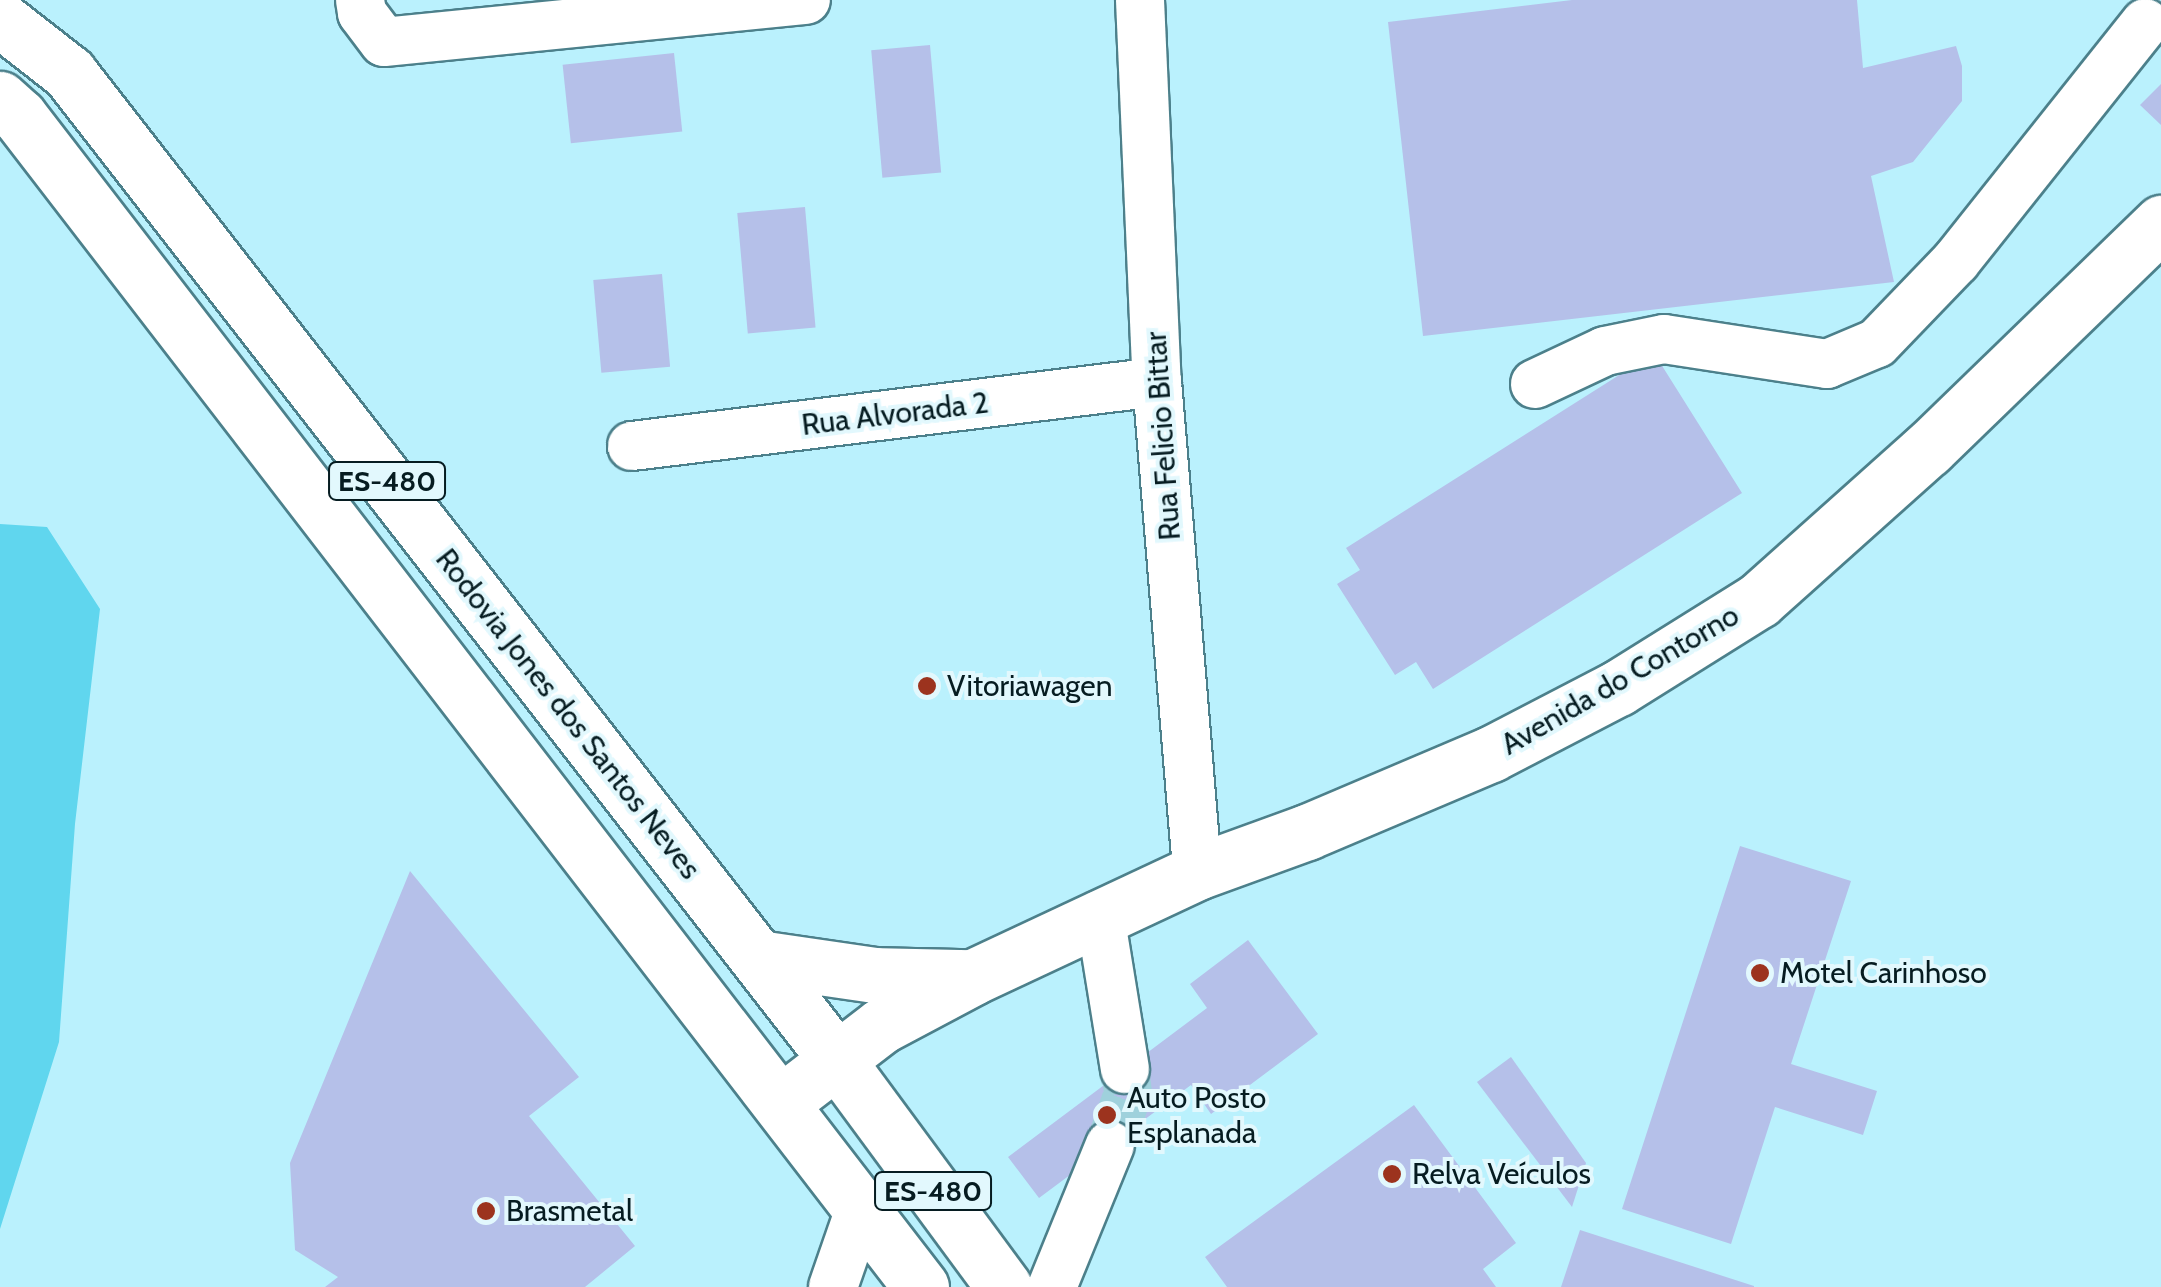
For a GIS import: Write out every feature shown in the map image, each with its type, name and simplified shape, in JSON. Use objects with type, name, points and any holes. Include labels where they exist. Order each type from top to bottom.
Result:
[{"type":"main road","name":"Rodovia Jones dos Santos Neves","points":[[0,19],[69,73],[758,958],[1004,1287]]},
{"type":"main road","name":"ES-480","points":[[6,106],[820,1151],[921,1287]]},
{"type":"main road","name":"Avenida do Contorno","points":[[782,1102],[849,1077],[903,1046],[973,977],[1197,872],[1308,832],[1491,754],[1618,688],[1759,600],[1928,450],[2161,223]]},
{"type":"main road","points":[[758,958],[875,975],[973,977]]},
{"type":"main road","name":"Avenida do Contorno","points":[[820,1151],[849,1077]]},
{"type":"street","points":[[360,0],[362,13],[384,42],[806,0]]},
{"type":"street","name":"Rua Felicio Bittar","points":[[1140,0],[1158,382],[1197,872]]},
{"type":"street","points":[[1536,384],[1605,351],[1664,340],[1828,364],[1877,344],[1956,261],[2144,16]]},
{"type":"street","name":"Rua Alvorada 2","points":[[632,446],[1158,382]]},
{"type":"street","points":[[1100,915],[1126,1070]]},
{"type":"street","points":[[1052,1287],[1110,1145]]},
{"type":"street","points":[[833,1287],[861,1206]]},
{"type":"water","points":[[0,524],[47,527],[100,609],[75,824],[59,1042],[0,1229]]},
{"type":"building","points":[[1572,0],[1857,0],[1863,68],[1956,46],[1962,66],[1962,101],[1913,162],[1871,176],[1894,282],[1423,336],[1388,22]]},
{"type":"building","points":[[930,45],[941,173],[882,178],[871,50]]},
{"type":"building","points":[[674,53],[682,132],[571,143],[563,65]]},
{"type":"building","points":[[2161,84],[2161,125],[2140,105]]},
{"type":"building","points":[[805,207],[816,328],[748,333],[737,213]]},
{"type":"building","points":[[662,274],[670,367],[601,373],[593,280]]},
{"type":"building","points":[[1654,353],[1742,493],[1433,689],[1416,662],[1395,675],[1337,584],[1360,570],[1346,548]]},
{"type":"building","name":"Motel Carinhoso","points":[[1740,846],[1851,881],[1791,1064],[1877,1091],[1863,1135],[1775,1107],[1731,1244],[1622,1209]]},
{"type":"building","points":[[410,871],[579,1077],[529,1116],[635,1246],[585,1287],[325,1287],[338,1277],[295,1250],[290,1163]]},
{"type":"building","points":[[1248,940],[1318,1034],[1211,1114],[1191,1085],[1039,1198],[1008,1157],[1207,1008],[1190,984]]},
{"type":"building","points":[[1511,1057],[1586,1163],[1572,1207],[1477,1082]]},
{"type":"building","name":"Relva Veículos","points":[[1414,1105],[1516,1243],[1483,1269],[1496,1287],[1227,1287],[1205,1257]]},
{"type":"building","points":[[1580,1230],[1754,1286],[1754,1287],[1561,1287]]},
{"type":"tunnel","points":[[1110,1145],[1128,1093],[1125,1069]]},
{"type":"place","name":"Vitoriawagen","points":[[927,686]]},
{"type":"place","name":"Motel Carinhoso","points":[[1760,973]]},
{"type":"place","name":"Auto Posto Esplanada","points":[[1107,1115]]},
{"type":"place","name":"Relva Veículos","points":[[1392,1174]]},
{"type":"place","name":"Brasmetal","points":[[486,1211]]}]
